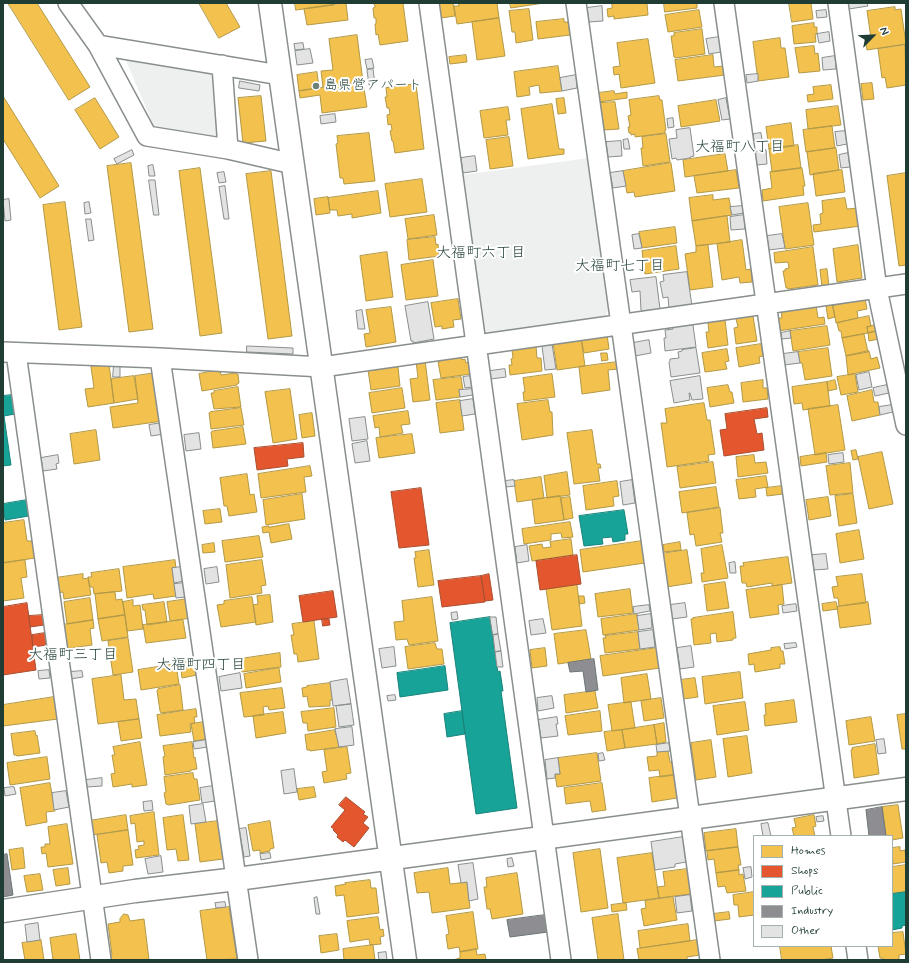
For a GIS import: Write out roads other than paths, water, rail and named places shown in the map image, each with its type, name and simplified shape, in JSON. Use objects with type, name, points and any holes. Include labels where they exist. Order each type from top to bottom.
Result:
[{"type":"street","points":[[68,3],[98,45],[147,136],[228,149],[292,164]]},
{"type":"street","points":[[270,3],[405,960]]},
{"type":"street","points":[[429,3],[561,960]]},
{"type":"street","points":[[576,3],[710,960]]},
{"type":"street","points":[[724,3],[841,835]]},
{"type":"street","points":[[838,3],[877,289],[906,425]]},
{"type":"street","points":[[98,45],[280,75]]},
{"type":"street","points":[[222,65],[228,149]]},
{"type":"street","points":[[101,960],[9,352],[160,358],[322,367],[906,284]]},
{"type":"street","points":[[160,358],[248,960]]},
{"type":"street","points":[[3,911],[135,891],[237,879],[390,857],[906,789]]},
{"type":"street","points":[[856,947],[858,960]]},
{"type":"place","name":"島県営アパート","points":[[316,86]]},
{"type":"district","name":"大福町八丁目","points":[[740,148]]},
{"type":"district","name":"大福町六丁目","points":[[481,254]]},
{"type":"district","name":"大福町七丁目","points":[[620,267]]},
{"type":"district","name":"大福町三丁目","points":[[73,656]]},
{"type":"district","name":"大福町四丁目","points":[[201,666]]}]
